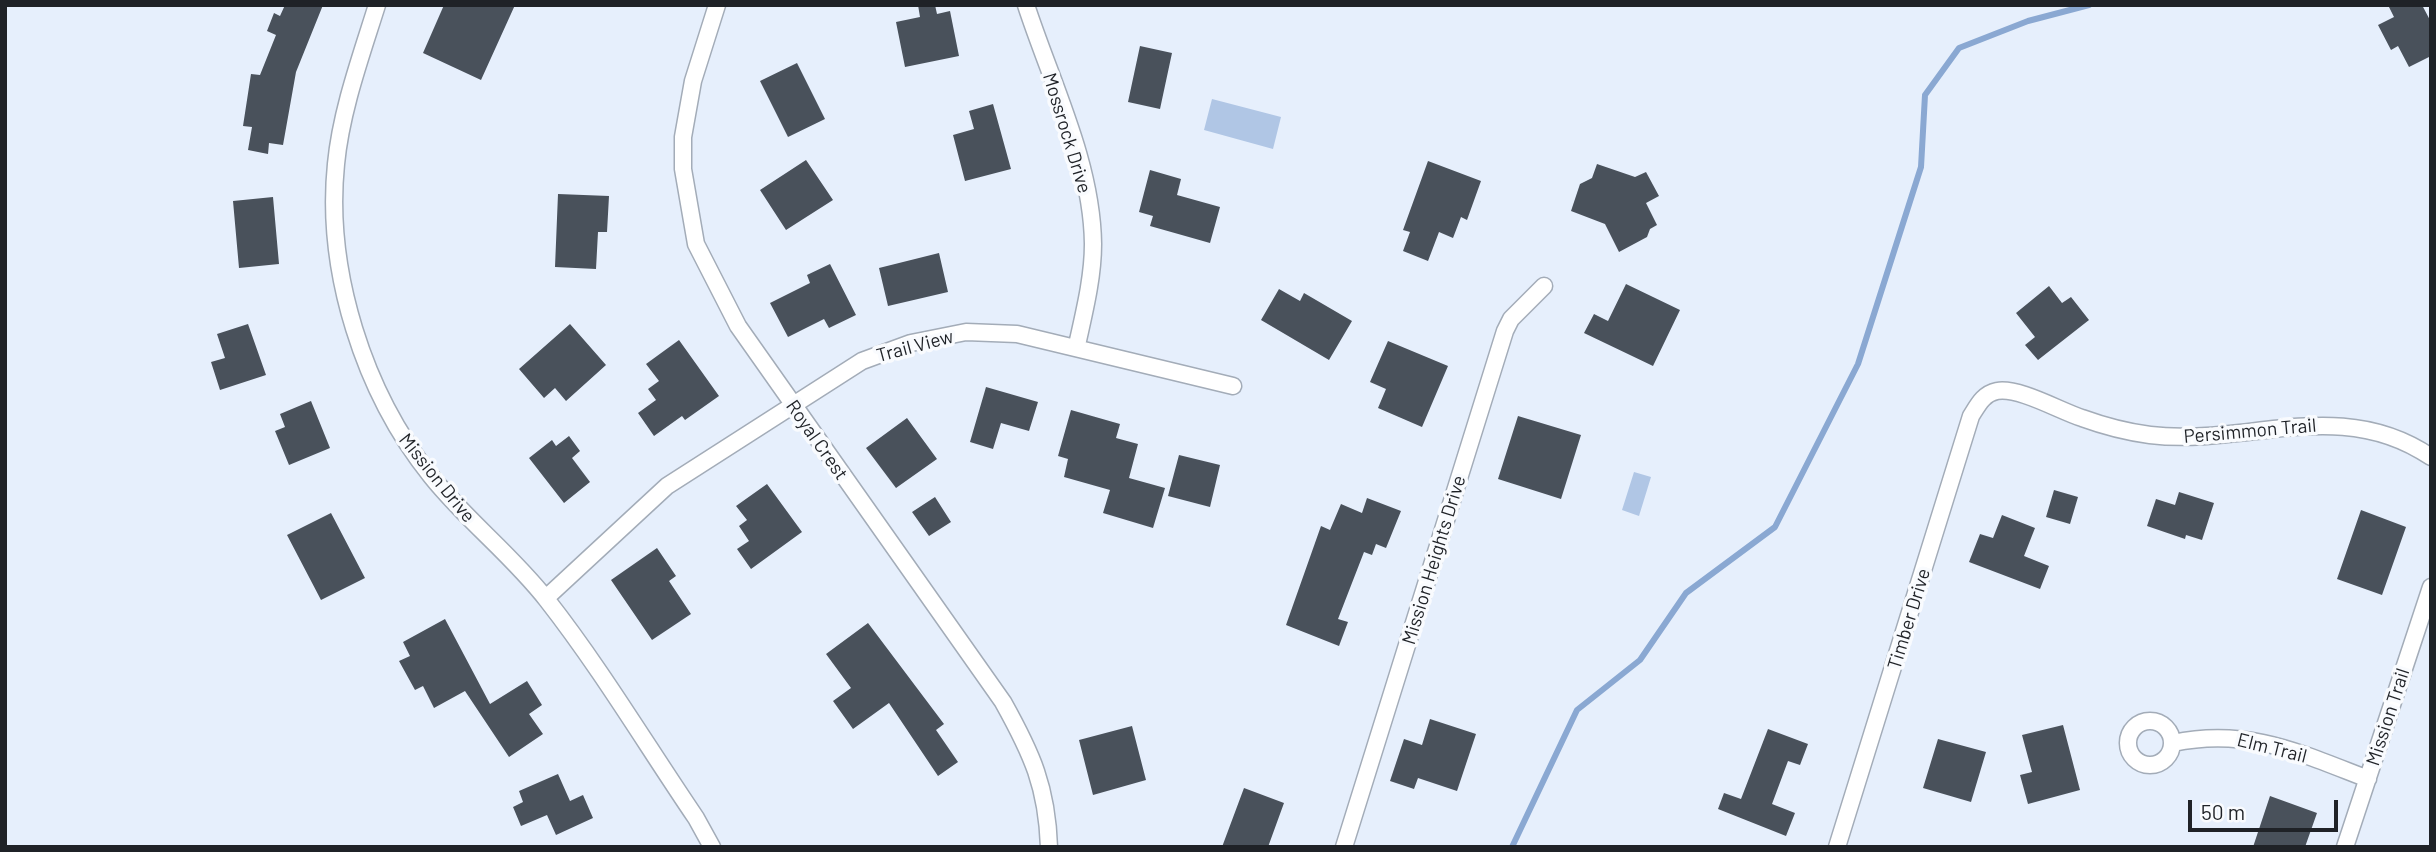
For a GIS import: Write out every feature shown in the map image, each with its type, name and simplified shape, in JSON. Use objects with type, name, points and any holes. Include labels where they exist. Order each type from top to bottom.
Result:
[{"type":"street","name":"Mission Drive","points":[[377,5],[361,54],[336,164],[335,232],[357,334],[383,402],[412,452],[454,503],[546,598],[696,818],[712,847]]},
{"type":"street","name":"Royal Crest","points":[[717,5],[686,110],[683,169],[696,244],[715,286],[793,407],[1003,702],[1036,768],[1046,797],[1049,847]]},
{"type":"street","name":"Mossrock Drive","points":[[1026,5],[1076,151],[1091,215],[1093,245],[1090,277],[1077,345]]},
{"type":"street","name":"Mission Heights Drive","points":[[1344,847],[1505,331],[1511,318],[1544,286]]},
{"type":"street","name":"Trail View","points":[[546,598],[651,498],[862,361],[898,346],[940,336],[977,332],[1017,334],[1077,345],[1233,386]]},
{"type":"street","name":"Persimmon Trail","points":[[1987,394],[2016,392],[2084,419],[2137,433],[2168,437],[2232,435],[2298,425],[2350,428],[2386,437],[2431,457]]},
{"type":"street","name":"Timber Drive","points":[[1837,847],[1971,416],[1987,394]]},
{"type":"street","name":"Mission Trail","points":[[2345,847],[2431,587]]},
{"type":"street","name":"Elm Trail","points":[[2173,743],[2203,736],[2241,737],[2300,753],[2368,779]]},
{"type":"shaded area","points":[[1212,99],[1281,117],[1273,149],[1204,130]]},
{"type":"shaded area","points":[[1634,472],[1651,477],[1639,516],[1622,510]]},
{"type":"building","points":[[285,5],[323,5],[296,72],[283,145],[269,143],[268,154],[248,150],[252,127],[243,126],[251,74],[260,75],[276,35],[267,31],[274,13],[280,16]]},
{"type":"building","points":[[444,5],[515,5],[481,80],[423,53]]},
{"type":"building","points":[[918,5],[935,5],[937,14],[950,11],[959,56],[905,67],[896,22],[920,17]]},
{"type":"building","points":[[2388,5],[2422,5],[2431,22],[2431,56],[2409,67],[2398,46],[2391,50],[2378,25],[2394,17]]},
{"type":"building","points":[[1140,46],[1172,53],[1160,109],[1128,102]]},
{"type":"building","points":[[797,63],[825,119],[788,137],[760,81]]},
{"type":"building","points":[[993,104],[1011,169],[965,181],[953,135],[974,129],[969,111]]},
{"type":"building","points":[[806,160],[833,200],[786,230],[760,190]]},
{"type":"building","points":[[1428,161],[1481,181],[1467,220],[1461,217],[1453,238],[1439,232],[1428,261],[1403,251],[1410,232],[1403,230]]},
{"type":"building","points":[[1597,164],[1635,177],[1646,172],[1659,196],[1646,203],[1657,225],[1650,229],[1647,237],[1619,252],[1605,224],[1571,211],[1580,184],[1592,178]]},
{"type":"building","points":[[1150,170],[1181,179],[1177,195],[1220,207],[1210,243],[1150,226],[1153,216],[1139,212]]},
{"type":"building","points":[[558,194],[609,196],[607,232],[598,232],[596,269],[555,267]]},
{"type":"building","points":[[273,197],[279,264],[239,268],[233,201]]},
{"type":"building","points":[[939,253],[948,292],[888,306],[879,268]]},
{"type":"building","points":[[830,264],[856,315],[829,328],[824,319],[788,337],[770,303],[810,283],[807,275]]},
{"type":"building","points":[[1626,284],[1680,310],[1653,366],[1584,333],[1594,314],[1608,321]]},
{"type":"building","points":[[2049,286],[2062,303],[2071,297],[2089,320],[2038,360],[2025,345],[2035,337],[2016,313]]},
{"type":"building","points":[[1279,289],[1300,301],[1304,293],[1352,321],[1329,360],[1261,320]]},
{"type":"building","points":[[248,324],[266,375],[220,390],[211,362],[225,358],[217,334]]},
{"type":"building","points":[[570,324],[606,365],[566,401],[555,388],[544,398],[519,369]]},
{"type":"building","points":[[679,340],[719,396],[685,420],[682,416],[654,436],[638,413],[656,400],[648,389],[659,381],[646,364]]},
{"type":"building","points":[[1388,341],[1448,366],[1422,427],[1378,408],[1386,389],[1370,382]]},
{"type":"building","points":[[986,387],[1038,402],[1029,431],[1001,423],[993,449],[970,442]]},
{"type":"building","points":[[311,401],[330,448],[289,465],[275,431],[285,427],[280,414]]},
{"type":"building","points":[[1071,410],[1120,424],[1116,438],[1138,444],[1129,478],[1165,488],[1153,528],[1103,513],[1110,490],[1064,477],[1068,459],[1058,456]]},
{"type":"building","points":[[1518,416],[1581,435],[1561,499],[1498,479]]},
{"type":"building","points":[[907,418],[937,459],[896,488],[866,448]]},
{"type":"building","points":[[569,436],[580,451],[572,458],[590,482],[564,503],[529,458],[552,440],[556,446]]},
{"type":"building","points":[[1179,455],[1220,465],[1210,507],[1168,496]]},
{"type":"building","points":[[767,484],[802,532],[751,569],[737,549],[749,541],[739,526],[747,520],[736,506]]},
{"type":"building","points":[[2054,490],[2078,497],[2070,524],[2046,517]]},
{"type":"building","points":[[2179,492],[2214,503],[2202,540],[2186,535],[2185,539],[2147,526],[2156,499],[2175,505]]},
{"type":"building","points":[[935,497],[951,522],[929,536],[912,512]]},
{"type":"building","points":[[1367,498],[1401,511],[1386,548],[1376,544],[1372,555],[1364,552],[1338,619],[1348,622],[1339,646],[1286,625],[1321,526],[1330,530],[1341,504],[1362,513]]},
{"type":"building","points":[[2361,510],[2406,527],[2382,595],[2337,579]]},
{"type":"building","points":[[331,513],[365,578],[321,600],[287,535]]},
{"type":"building","points":[[2002,515],[2035,528],[2024,556],[2049,566],[2040,589],[1969,562],[1980,534],[1993,538]]},
{"type":"building","points":[[657,548],[676,576],[669,581],[691,614],[652,640],[611,580]]},
{"type":"building","points":[[445,619],[490,704],[527,681],[542,705],[529,714],[543,734],[509,757],[465,691],[434,708],[423,686],[415,690],[399,661],[410,656],[403,642]]},
{"type":"building","points":[[868,623],[944,724],[936,730],[958,762],[938,776],[889,703],[853,729],[833,701],[851,688],[826,654]]},
{"type":"building","points":[[1430,719],[1476,734],[1457,791],[1418,778],[1414,789],[1390,781],[1404,739],[1422,745]]},
{"type":"building","points":[[2063,725],[2080,790],[2028,804],[2020,775],[2032,772],[2022,735]]},
{"type":"building","points":[[1132,726],[1146,780],[1093,795],[1079,740]]},
{"type":"building","points":[[1768,729],[1808,744],[1800,765],[1788,761],[1772,804],[1795,813],[1786,836],[1718,809],[1724,793],[1741,799]]},
{"type":"building","points":[[1938,739],[1986,752],[1971,802],[1923,788]]},
{"type":"building","points":[[558,774],[570,801],[583,795],[593,818],[556,835],[547,815],[521,826],[513,807],[523,802],[519,791]]},
{"type":"building","points":[[1244,788],[1284,803],[1268,847],[1222,847]]},
{"type":"building","points":[[2270,796],[2317,813],[2305,847],[2253,847]]},
{"type":"waterway","points":[[1512,847],[1577,710],[1640,660],[1686,593],[1775,527],[1858,364],[1921,167],[1925,95],[1959,48],[2028,21],[2089,5]]}]
